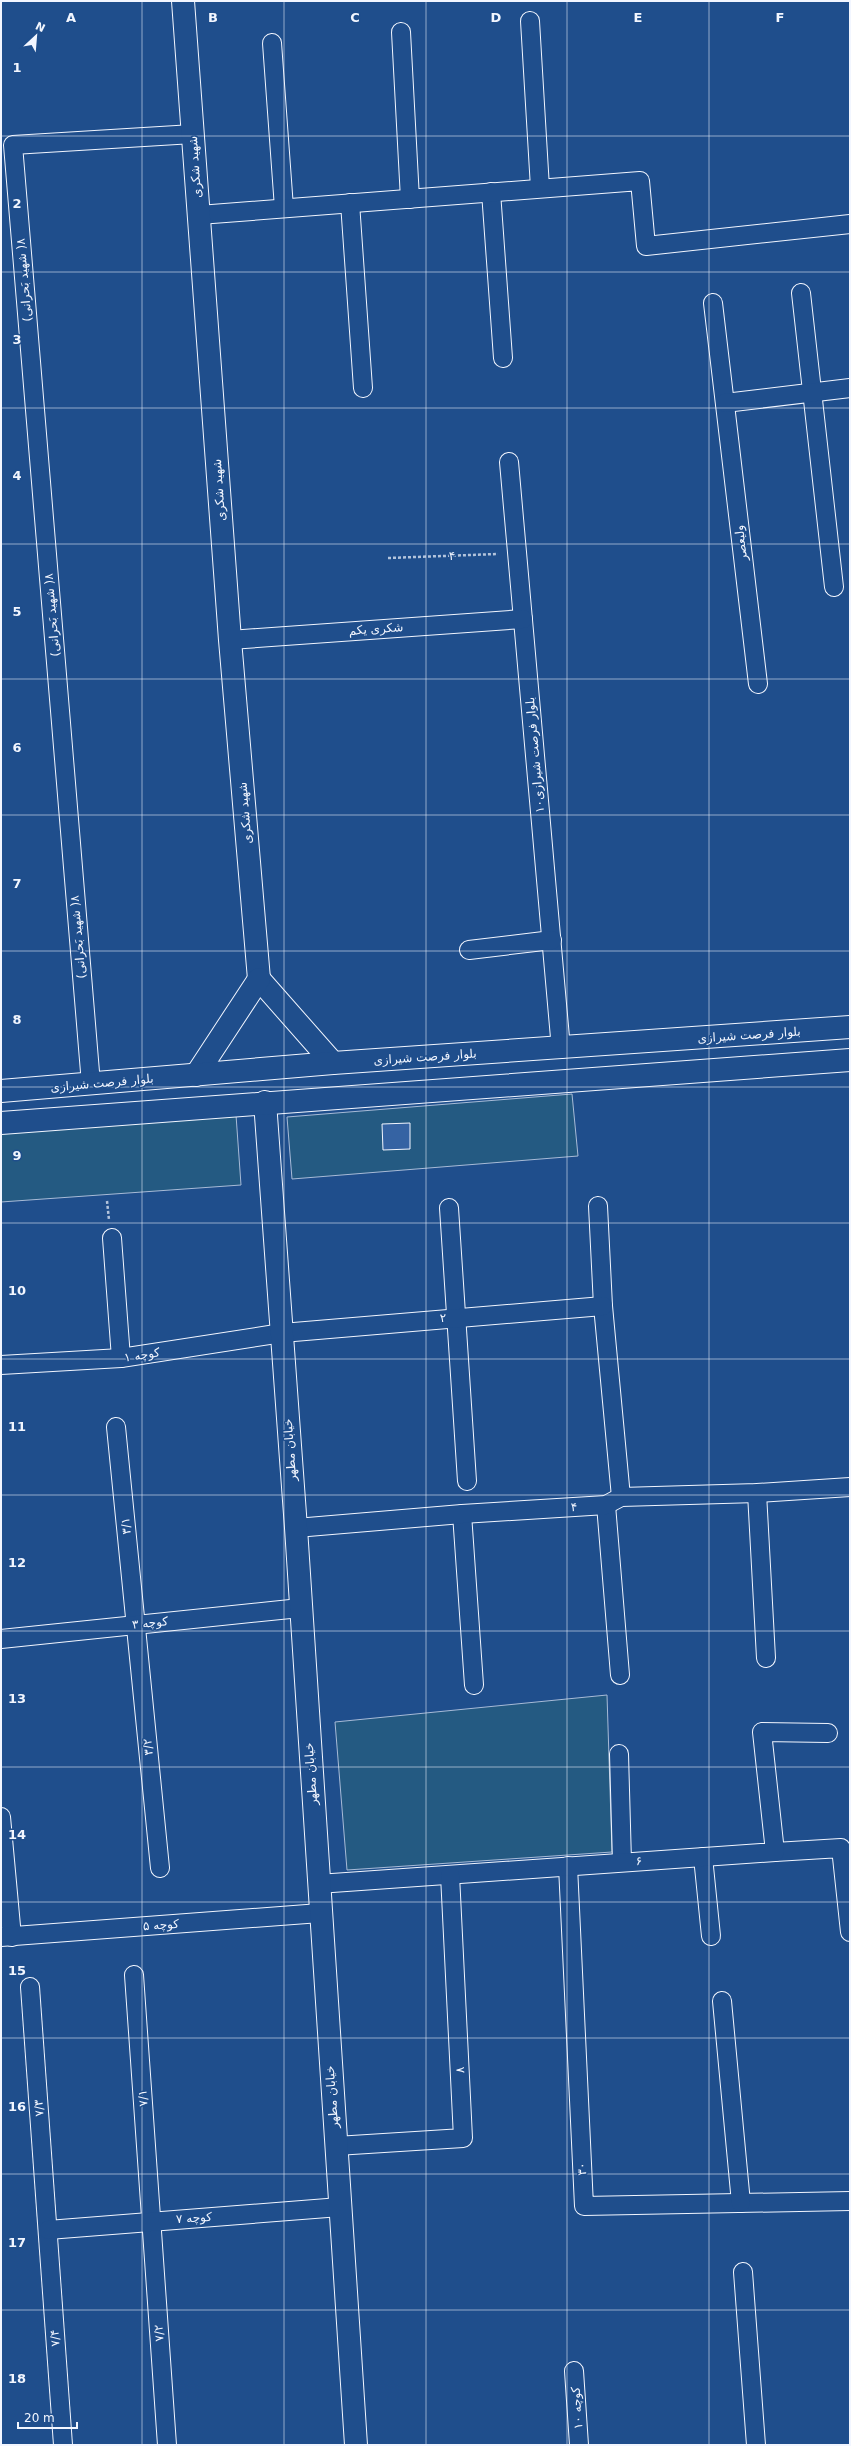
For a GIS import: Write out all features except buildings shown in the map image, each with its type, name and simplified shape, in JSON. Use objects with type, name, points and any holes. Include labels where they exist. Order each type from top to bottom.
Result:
[{"type":"street","name":"شهید شکری","points":[[183,1],[230,640],[259,979]]},
{"type":"street","points":[[530,21],[540,188]]},
{"type":"street","points":[[401,32],[410,199]]},
{"type":"street","points":[[272,43],[284,208]]},
{"type":"street","name":"(شهید بَحرانی )۸","points":[[91,1084],[13,145],[193,134]]},
{"type":"street","points":[[199,215],[640,181],[646,246],[850,224]]},
{"type":"street","points":[[491,192],[503,358]]},
{"type":"street","points":[[350,203],[363,388]]},
{"type":"street","points":[[801,293],[834,587]]},
{"type":"street","name":"ولیعصر","points":[[713,303],[758,684]]},
{"type":"street","points":[[725,403],[850,388]]},
{"type":"street","name":"بلوار فرصت شیرازی۱۰","points":[[509,462],[561,1048]]},
{"type":"street","name":"شکری یکم","points":[[230,640],[523,618]]},
{"type":"street","points":[[469,950],[552,940]]},
{"type":"street","points":[[196,1075],[259,979],[333,1064]]},
{"type":"street","name":"بلوار فرصت شیرازی","points":[[1,1091],[333,1064],[850,1027]]},
{"type":"street","points":[[1,1123],[265,1102],[850,1060]]},
{"type":"street","name":"خیابان مطهر","points":[[265,1102],[296,1528],[318,1884],[356,2445]]},
{"type":"street","points":[[598,1206],[620,1675]]},
{"type":"street","points":[[449,1208],[467,1481]]},
{"type":"street","points":[[112,1238],[121,1358]]},
{"type":"street","name":"۲","points":[[282,1333],[456,1317],[603,1306]]},
{"type":"street","name":"کوچه ۱","points":[[1,1365],[121,1358],[282,1333]]},
{"type":"street","name":"۳/۱","points":[[116,1427],[136,1625]]},
{"type":"street","name":"۴","points":[[296,1528],[613,1501],[850,1487]]},
{"type":"street","points":[[757,1493],[766,1658]]},
{"type":"street","points":[[462,1514],[474,1685]]},
{"type":"street","name":"کوچه ۳","points":[[1,1639],[300,1608]]},
{"type":"street","name":"۳/۲","points":[[136,1625],[160,1868]]},
{"type":"street","points":[[775,1852],[762,1732],[828,1733]]},
{"type":"street","points":[[619,1754],[622,1862]]},
{"type":"street","points":[[1,1817],[7,1937]]},
{"type":"street","name":"۶","points":[[318,1884],[841,1848],[850,1932]]},
{"type":"street","points":[[703,1857],[711,1936]]},
{"type":"street","name":"۳۰","points":[[568,1866],[584,2206],[850,2201]]},
{"type":"street","name":"۸","points":[[336,2146],[463,2138],[450,1875]]},
{"type":"street","name":"کوچه ۵","points":[[7,1937],[320,1913]]},
{"type":"street","name":"۷/۱","points":[[134,1975],[151,2222]]},
{"type":"street","name":"۷/۳","points":[[30,1987],[48,2230]]},
{"type":"street","points":[[722,2001],[740,2203]]},
{"type":"street","name":"کوچه ۷","points":[[48,2230],[340,2207]]},
{"type":"street","name":"۷/۲","points":[[151,2222],[167,2445]]},
{"type":"street","name":"۷/۴","points":[[48,2230],[63,2445]]},
{"type":"street","points":[[743,2272],[756,2445]]},
{"type":"street","name":"کوچه ۱۰","points":[[574,2372],[579,2445]]},
{"type":"path","name":"۴","points":[[388,558],[517,554]]},
{"type":"shaded area","points":[[572,1094],[578,1156],[292,1179],[287,1117]]},
{"type":"shaded area","points":[[236,1115],[241,1185],[1,1202],[1,1132]]},
{"type":"shaded area","points":[[607,1695],[612,1852],[347,1870],[335,1722]]}]
